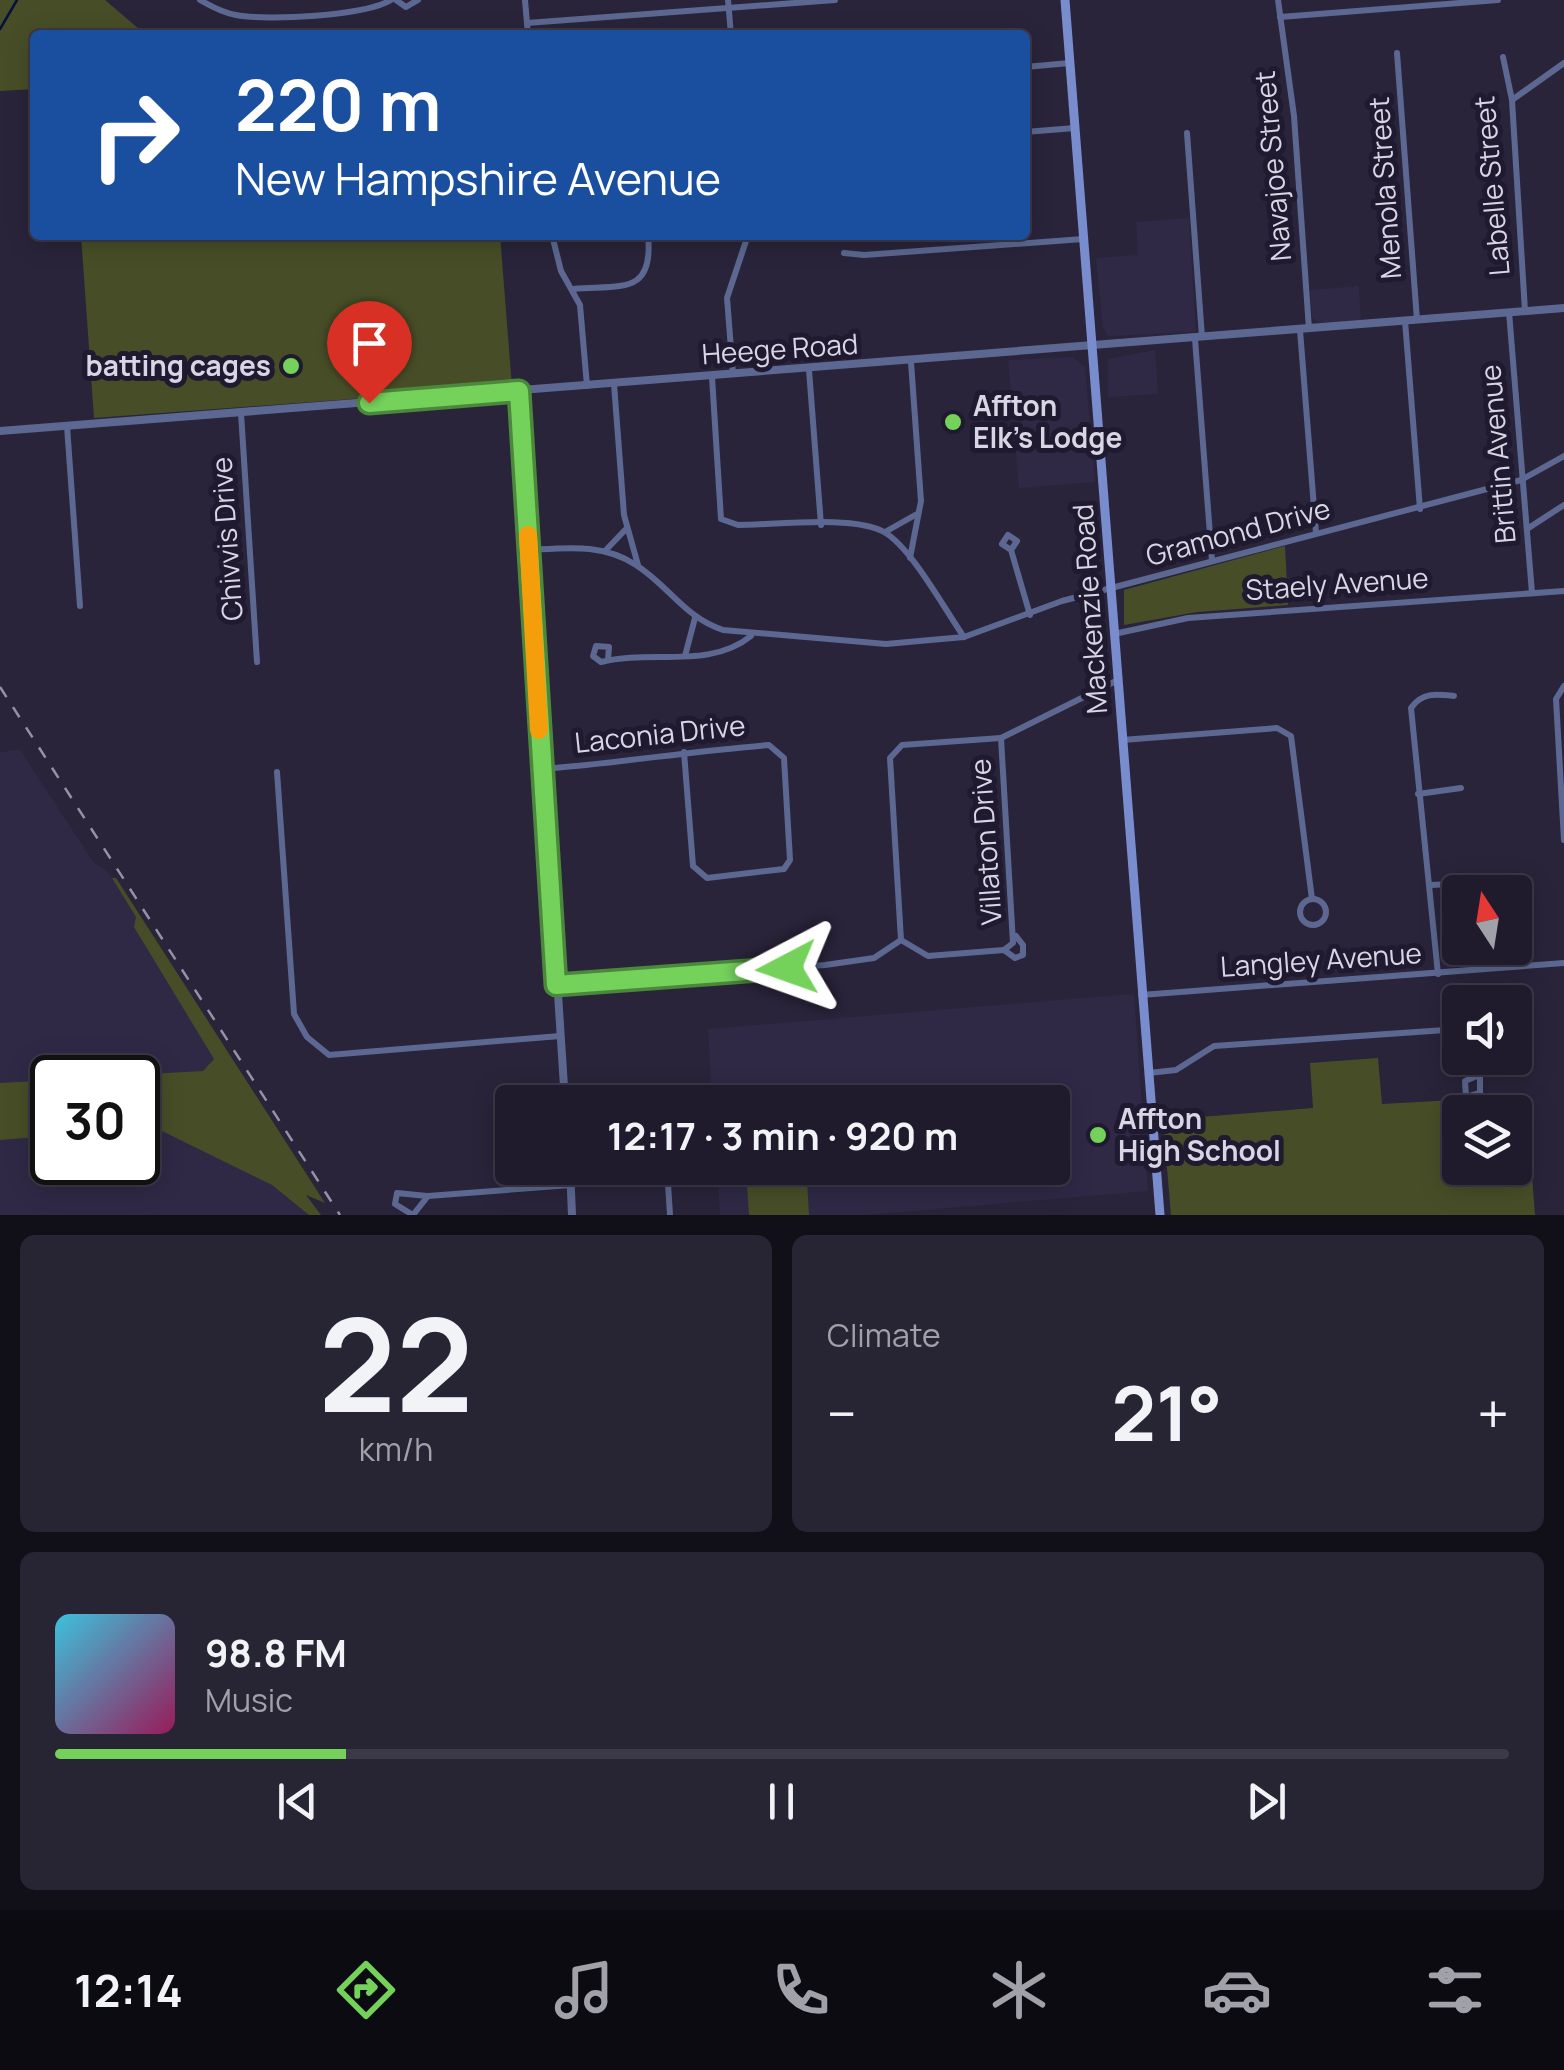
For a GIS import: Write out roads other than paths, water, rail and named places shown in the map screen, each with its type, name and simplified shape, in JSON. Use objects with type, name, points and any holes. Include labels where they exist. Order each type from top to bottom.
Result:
[{"type":"main road","name":"Mackenzie Road","points":[[1065,0],[1160,1215]]},
{"type":"street","points":[[200,0],[224,12],[260,17],[369,9],[394,0],[406,7],[418,0]]},
{"type":"street","points":[[525,0],[528,30]]},
{"type":"street","points":[[527,23],[728,4],[835,0]]},
{"type":"street","name":"Navajoe Street","points":[[1278,0],[1294,116],[1316,532]]},
{"type":"street","points":[[1280,16],[1498,0]]},
{"type":"street","points":[[728,4],[731,30]]},
{"type":"street","name":"Menola Street","points":[[1397,52],[1417,320]]},
{"type":"street","name":"Labelle Street","points":[[1503,58],[1512,100],[1524,311]]},
{"type":"street","points":[[1030,67],[1070,63]]},
{"type":"street","points":[[1512,100],[1564,63]]},
{"type":"street","points":[[1030,132],[1075,128]]},
{"type":"street","points":[[1187,133],[1212,560]]},
{"type":"street","points":[[844,253],[864,255],[1084,238]]},
{"type":"street","points":[[553,240],[560,271],[574,289],[587,386]]},
{"type":"street","points":[[574,289],[628,285],[642,279],[651,266],[648,240]]},
{"type":"street","points":[[734,376],[727,298],[746,240]]},
{"type":"street","name":"Heege Road","points":[[0,431],[1564,308]]},
{"type":"street","name":"Brittin Avenue","points":[[1509,312],[1532,593]]},
{"type":"street","points":[[1405,320],[1420,509]]},
{"type":"street","points":[[910,560],[918,514],[911,362]]},
{"type":"street","points":[[809,370],[821,525]]},
{"type":"street","points":[[712,377],[720,519],[738,525],[859,525],[884,532],[910,560],[964,636]]},
{"type":"street","points":[[614,384],[627,528],[638,565]]},
{"type":"street","points":[[519,391],[564,1085]]},
{"type":"street","name":"Chivvis Drive","points":[[241,412],[258,662]]},
{"type":"street","points":[[68,426],[80,606]]},
{"type":"street","name":"Gramond Drive","points":[[528,550],[605,551],[638,565],[695,618],[751,636],[886,644],[964,636],[1030,616],[1062,601],[1521,480],[1564,456]]},
{"type":"street","points":[[1527,529],[1564,505]]},
{"type":"street","points":[[884,532],[918,514]]},
{"type":"street","points":[[605,551],[614,546],[627,528]]},
{"type":"street","points":[[1010,550],[1030,616]]},
{"type":"street","name":"Staely Avenue","points":[[1114,634],[1188,618],[1564,590]]},
{"type":"street","points":[[685,656],[695,618]]},
{"type":"street","points":[[608,660],[728,650],[751,636]]},
{"type":"street","points":[[902,940],[890,758],[894,751],[902,745],[1001,738],[1118,680]]},
{"type":"street","points":[[1561,688],[1564,840]]},
{"type":"street","points":[[1438,974],[1410,708],[1416,700],[1433,694],[1454,696]]},
{"type":"street","points":[[1122,740],[1278,728],[1291,736],[1312,899]]},
{"type":"street","name":"Villaton Drive","points":[[1001,738],[1014,940]]},
{"type":"street","name":"Laconia Drive","points":[[542,769],[684,752],[768,745],[776,748],[784,758],[790,860],[784,870],[707,878],[692,866],[684,752]]},
{"type":"street","points":[[278,772],[294,1014],[308,1037],[329,1055],[560,1036]]},
{"type":"street","points":[[1418,794],[1460,788]]},
{"type":"street","points":[[1431,885],[1442,884]]},
{"type":"street","points":[[1312,899],[1321,901],[1326,910],[1324,920],[1315,924],[1305,922],[1300,913],[1303,904],[1312,899]]},
{"type":"street","points":[[556,985],[874,958],[902,940]]},
{"type":"street","points":[[902,940],[928,956],[1004,950],[1014,940],[1023,945],[1023,954],[1015,958],[1004,950]]},
{"type":"street","name":"Langley Avenue","points":[[1141,995],[1564,963]]},
{"type":"street","points":[[1148,1073],[1176,1070],[1214,1046],[1442,1030]]},
{"type":"street","points":[[428,1196],[413,1215],[396,1204],[397,1192],[428,1196],[571,1185],[572,1215]]},
{"type":"street","points":[[668,1185],[670,1215]]},
{"type":"waterway","points":[[0,29],[17,0]]},
{"type":"railway","points":[[0,687],[340,1215]]},
{"type":"place","name":"batting cages","points":[[291,366]]},
{"type":"place","name":"Affton Elk's Lodge","points":[[953,422]]},
{"type":"place","name":"Affton High School","points":[[1098,1135]]}]
